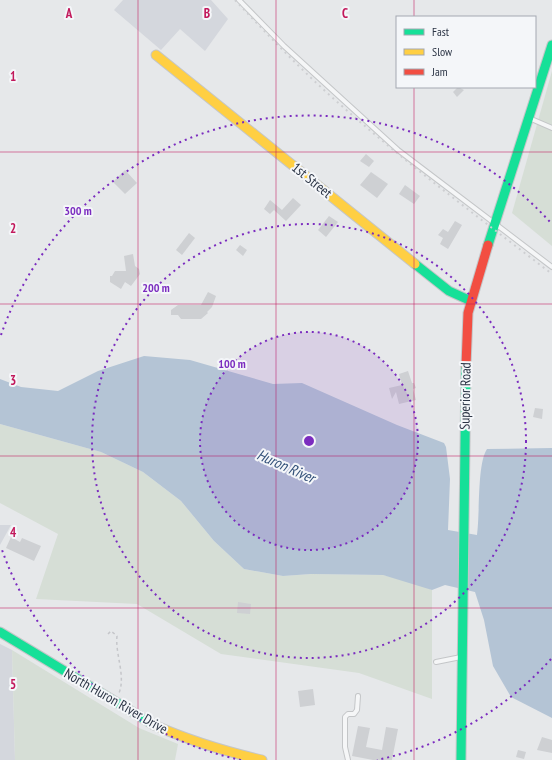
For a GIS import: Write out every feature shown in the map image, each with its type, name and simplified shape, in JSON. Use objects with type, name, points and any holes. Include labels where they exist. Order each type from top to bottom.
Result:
[{"type":"main road","name":"Superior Road","points":[[461,760],[466,340],[470,301],[552,45]]},
{"type":"main road","name":"1st Street","points":[[156,54],[449,291],[470,301]]},
{"type":"main road","name":"North Huron River Drive","points":[[0,632],[152,724],[185,739],[215,749],[262,760]]},
{"type":"lane","points":[[239,0],[290,51],[398,150],[552,267]]},
{"type":"lane","points":[[528,118],[552,128]]},
{"type":"lane","points":[[436,662],[462,657]]},
{"type":"lane","points":[[348,760],[345,747],[345,717],[348,714],[354,714],[357,710],[358,696]]},
{"type":"path","points":[[108,634],[111,631],[117,636],[117,657],[122,678],[120,690],[115,702]]},
{"type":"shaded area","points":[[123,0],[211,0],[228,19],[205,51],[180,29],[161,50],[114,10]]},
{"type":"shaded area","points":[[552,71],[552,246],[512,213]]},
{"type":"shaded area","points":[[0,424],[101,452],[143,472],[181,501],[214,541],[244,569],[283,576],[311,574],[383,575],[413,582],[432,590],[432,699],[359,673],[221,654],[137,604],[36,599],[58,534],[0,503]]},
{"type":"shaded area","points":[[0,525],[11,525],[0,545]]},
{"type":"shaded area","points":[[0,644],[12,650],[15,760],[0,760]]},
{"type":"shaded area","points":[[12,650],[139,728],[178,744],[175,760],[15,760]]},
{"type":"water","name":"Huron River","points":[[144,356],[190,360],[273,384],[302,383],[397,425],[444,443],[446,447],[450,479],[448,530],[477,535],[480,477],[484,456],[487,449],[552,448],[552,718],[511,697],[493,666],[484,620],[475,592],[445,585],[432,590],[383,575],[311,574],[283,576],[244,569],[214,541],[181,501],[143,472],[101,452],[0,424],[0,379],[21,387],[58,391],[98,371]]},
{"type":"building","points":[[457,88],[464,90],[457,97],[453,92]]},
{"type":"building","points":[[366,154],[374,161],[369,167],[360,161]]},
{"type":"building","points":[[125,170],[137,183],[125,194],[113,182]]},
{"type":"building","points":[[371,172],[388,184],[377,198],[360,185]]},
{"type":"building","points":[[405,185],[420,196],[414,204],[399,194]]},
{"type":"building","points":[[293,198],[301,205],[286,221],[274,210],[270,214],[264,209],[270,200],[282,210]]},
{"type":"building","points":[[329,216],[338,222],[326,237],[318,230]]},
{"type":"building","points":[[455,221],[462,225],[448,249],[440,244],[443,238],[438,235],[443,229],[448,232]]},
{"type":"building","points":[[189,233],[195,238],[182,255],[176,250]]},
{"type":"building","points":[[240,245],[247,250],[243,256],[236,250]]},
{"type":"building","points":[[133,254],[135,266],[139,269],[140,274],[131,286],[125,282],[121,289],[110,282],[110,276],[112,276],[115,271],[126,271],[124,256]]},
{"type":"building","points":[[208,292],[216,296],[212,307],[201,319],[181,319],[178,315],[171,315],[171,310],[178,305],[201,305]]},
{"type":"building","points":[[408,371],[412,383],[414,383],[416,388],[413,389],[416,400],[399,404],[396,392],[392,399],[389,388],[402,385],[399,374]]},
{"type":"building","points":[[535,408],[543,409],[542,419],[533,417]]},
{"type":"building","points":[[11,537],[20,542],[22,538],[41,546],[34,561],[6,548]]},
{"type":"building","points":[[238,602],[251,604],[250,614],[237,613]]},
{"type":"building","points":[[313,689],[315,705],[300,707],[298,691]]},
{"type":"building","points":[[358,726],[370,728],[366,747],[382,750],[386,727],[398,729],[392,760],[373,760],[352,756]]},
{"type":"building","points":[[542,737],[552,740],[552,753],[537,750]]},
{"type":"building","points":[[518,750],[526,752],[524,759],[516,757]]},
{"type":"railway","points":[[235,0],[308,75],[360,122],[441,188],[552,274]]},
{"type":"traffic: fast","points":[[488,245],[552,45]]},
{"type":"traffic: fast","points":[[415,264],[449,291],[471,301]]},
{"type":"traffic: fast","points":[[461,760],[466,366]]},
{"type":"traffic: fast","points":[[0,632],[154,725]]},
{"type":"traffic: slow","points":[[156,55],[415,264]]},
{"type":"traffic: slow","points":[[154,725],[207,745],[262,760]]},
{"type":"traffic: jam","points":[[466,366],[468,313],[488,245]]}]
